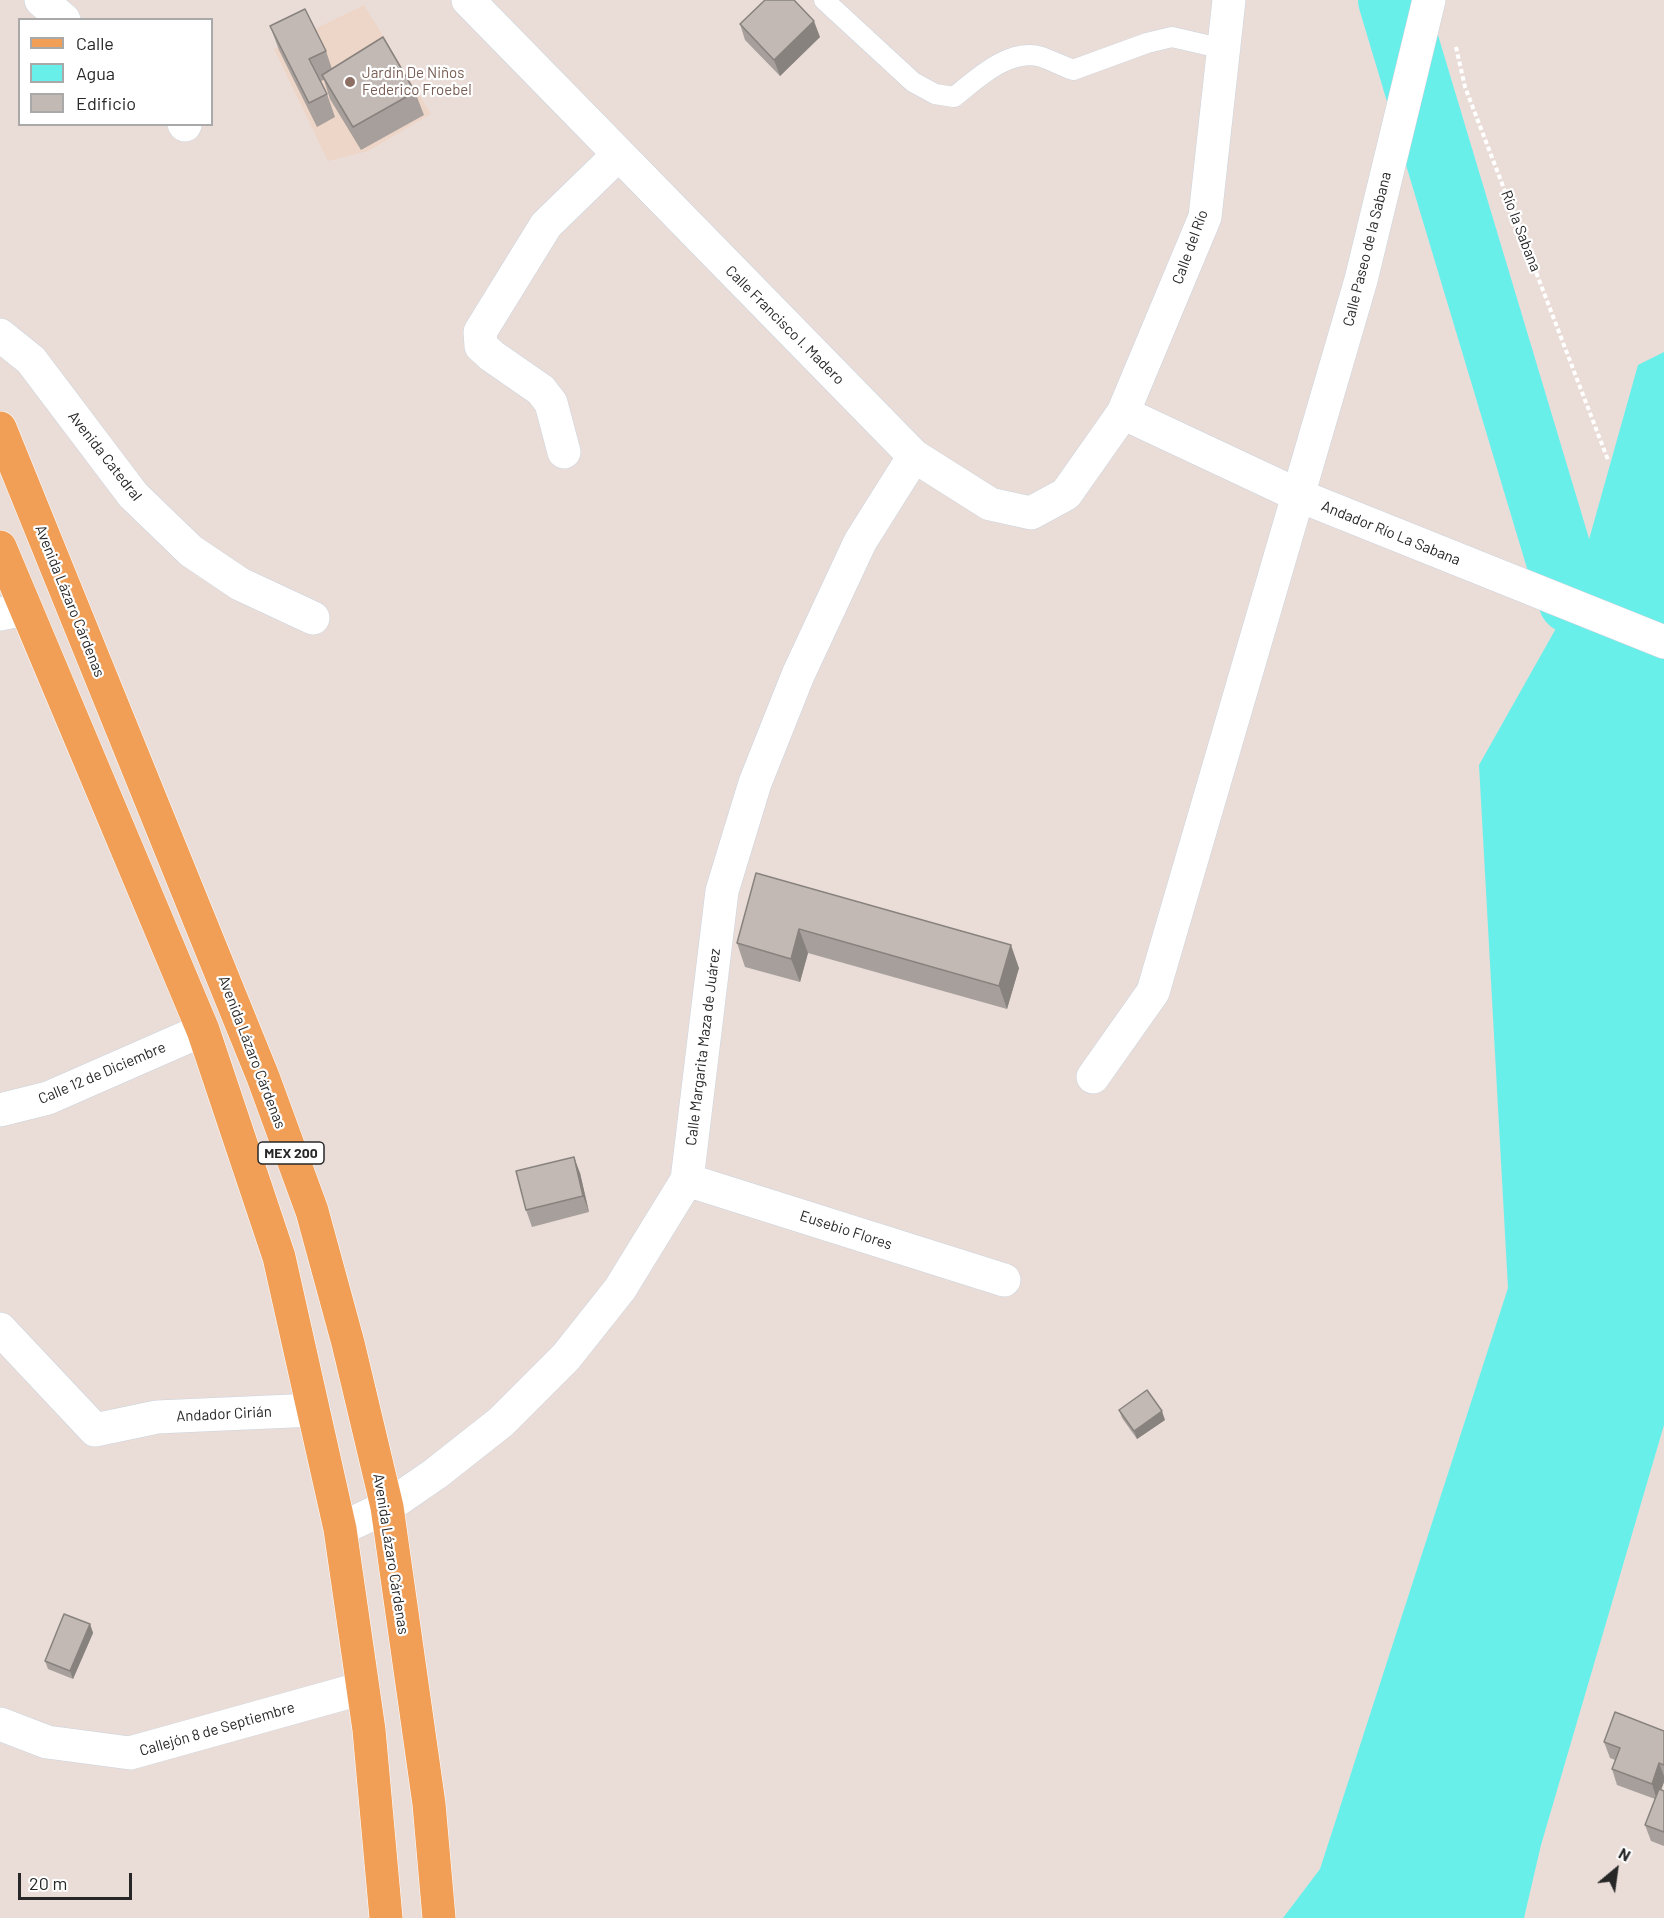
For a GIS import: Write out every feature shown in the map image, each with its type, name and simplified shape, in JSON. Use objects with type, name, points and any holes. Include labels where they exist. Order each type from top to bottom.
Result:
[{"type":"main road","name":"Avenida Lázaro Cárdenas","points":[[0,428],[258,1066],[312,1211],[348,1343],[387,1507],[429,1804],[439,1918]]},
{"type":"main road","name":"MEX 200","points":[[0,547],[8,604],[203,1030],[279,1257],[340,1529],[363,1688],[382,1853],[386,1918]]},
{"type":"street","points":[[40,0],[62,18]]},
{"type":"street","name":"Calle Francisco I. Madero","points":[[468,0],[914,456],[990,504],[1031,513],[1066,494],[1123,413]]},
{"type":"street","name":"Calle del Río","points":[[1123,413],[1205,217],[1229,0]]},
{"type":"street","name":"Calle Paseo de la Sabana","points":[[1093,1077],[1153,992],[1300,496],[1361,280],[1429,0]]},
{"type":"street","points":[[564,452],[551,404],[541,390],[492,356],[482,346],[480,332],[546,225],[618,155]]},
{"type":"street","name":"Avenida Catedral","points":[[0,335],[32,360],[133,495],[191,551],[240,584],[313,618]]},
{"type":"street","name":"Andador Río La Sabana","points":[[1123,413],[1300,496],[1664,642]]},
{"type":"street","name":"Calle Margarita Maza de Juárez","points":[[340,1529],[387,1507],[435,1474],[501,1422],[566,1357],[620,1289],[687,1180],[722,891],[752,793],[798,675],[860,542],[914,456]]},
{"type":"street","name":"Calle 12 de Diciembre","points":[[0,1110],[48,1098],[203,1030]]},
{"type":"street","name":"Eusebio Flores","points":[[687,1180],[1004,1280]]},
{"type":"street","name":"Andador Cirián","points":[[0,1329],[95,1430],[134,1420],[314,1410]]},
{"type":"street","name":"Callejón 8 de Septiembre","points":[[0,1724],[47,1742],[130,1753],[363,1688]]},
{"type":"lane","points":[[824,0],[913,82],[935,94],[954,97],[992,67],[1023,55],[1040,57],[1073,70],[1148,43],[1172,37],[1224,49]]},
{"type":"path","name":"Río la Sabana","points":[[1455,44],[1466,87],[1608,460]]},
{"type":"shaded area","name":"Jardin De Niños Federico Froebel","points":[[364,5],[431,114],[368,151],[328,161],[274,49]]},
{"type":"water","points":[[1664,352],[1664,1425],[1541,1845],[1524,1918],[1283,1918],[1320,1869],[1508,1288],[1479,765],[1572,600],[1638,365]]},
{"type":"building","points":[[765,0],[794,0],[814,21],[774,60],[740,24]]},
{"type":"building","points":[[305,9],[326,51],[309,59],[327,94],[309,103],[270,26]]},
{"type":"building","points":[[383,37],[415,92],[353,127],[322,75]]},
{"type":"building","points":[[756,873],[1011,945],[999,986],[799,929],[791,959],[737,943]]},
{"type":"building","points":[[574,1157],[583,1196],[526,1210],[516,1171]]},
{"type":"building","points":[[1147,1390],[1162,1411],[1134,1431],[1119,1410]]},
{"type":"building","points":[[64,1614],[90,1624],[70,1671],[45,1661]]},
{"type":"building","points":[[1615,1712],[1664,1731],[1664,1765],[1659,1763],[1652,1784],[1612,1769],[1620,1748],[1604,1742]]},
{"type":"building","points":[[1659,1789],[1664,1791],[1664,1832],[1645,1825]]},
{"type":"waterway","points":[[1392,0],[1572,600]]},
{"type":"place","name":"Jardin De Niños Federico Froebel","points":[[350,82]]}]
